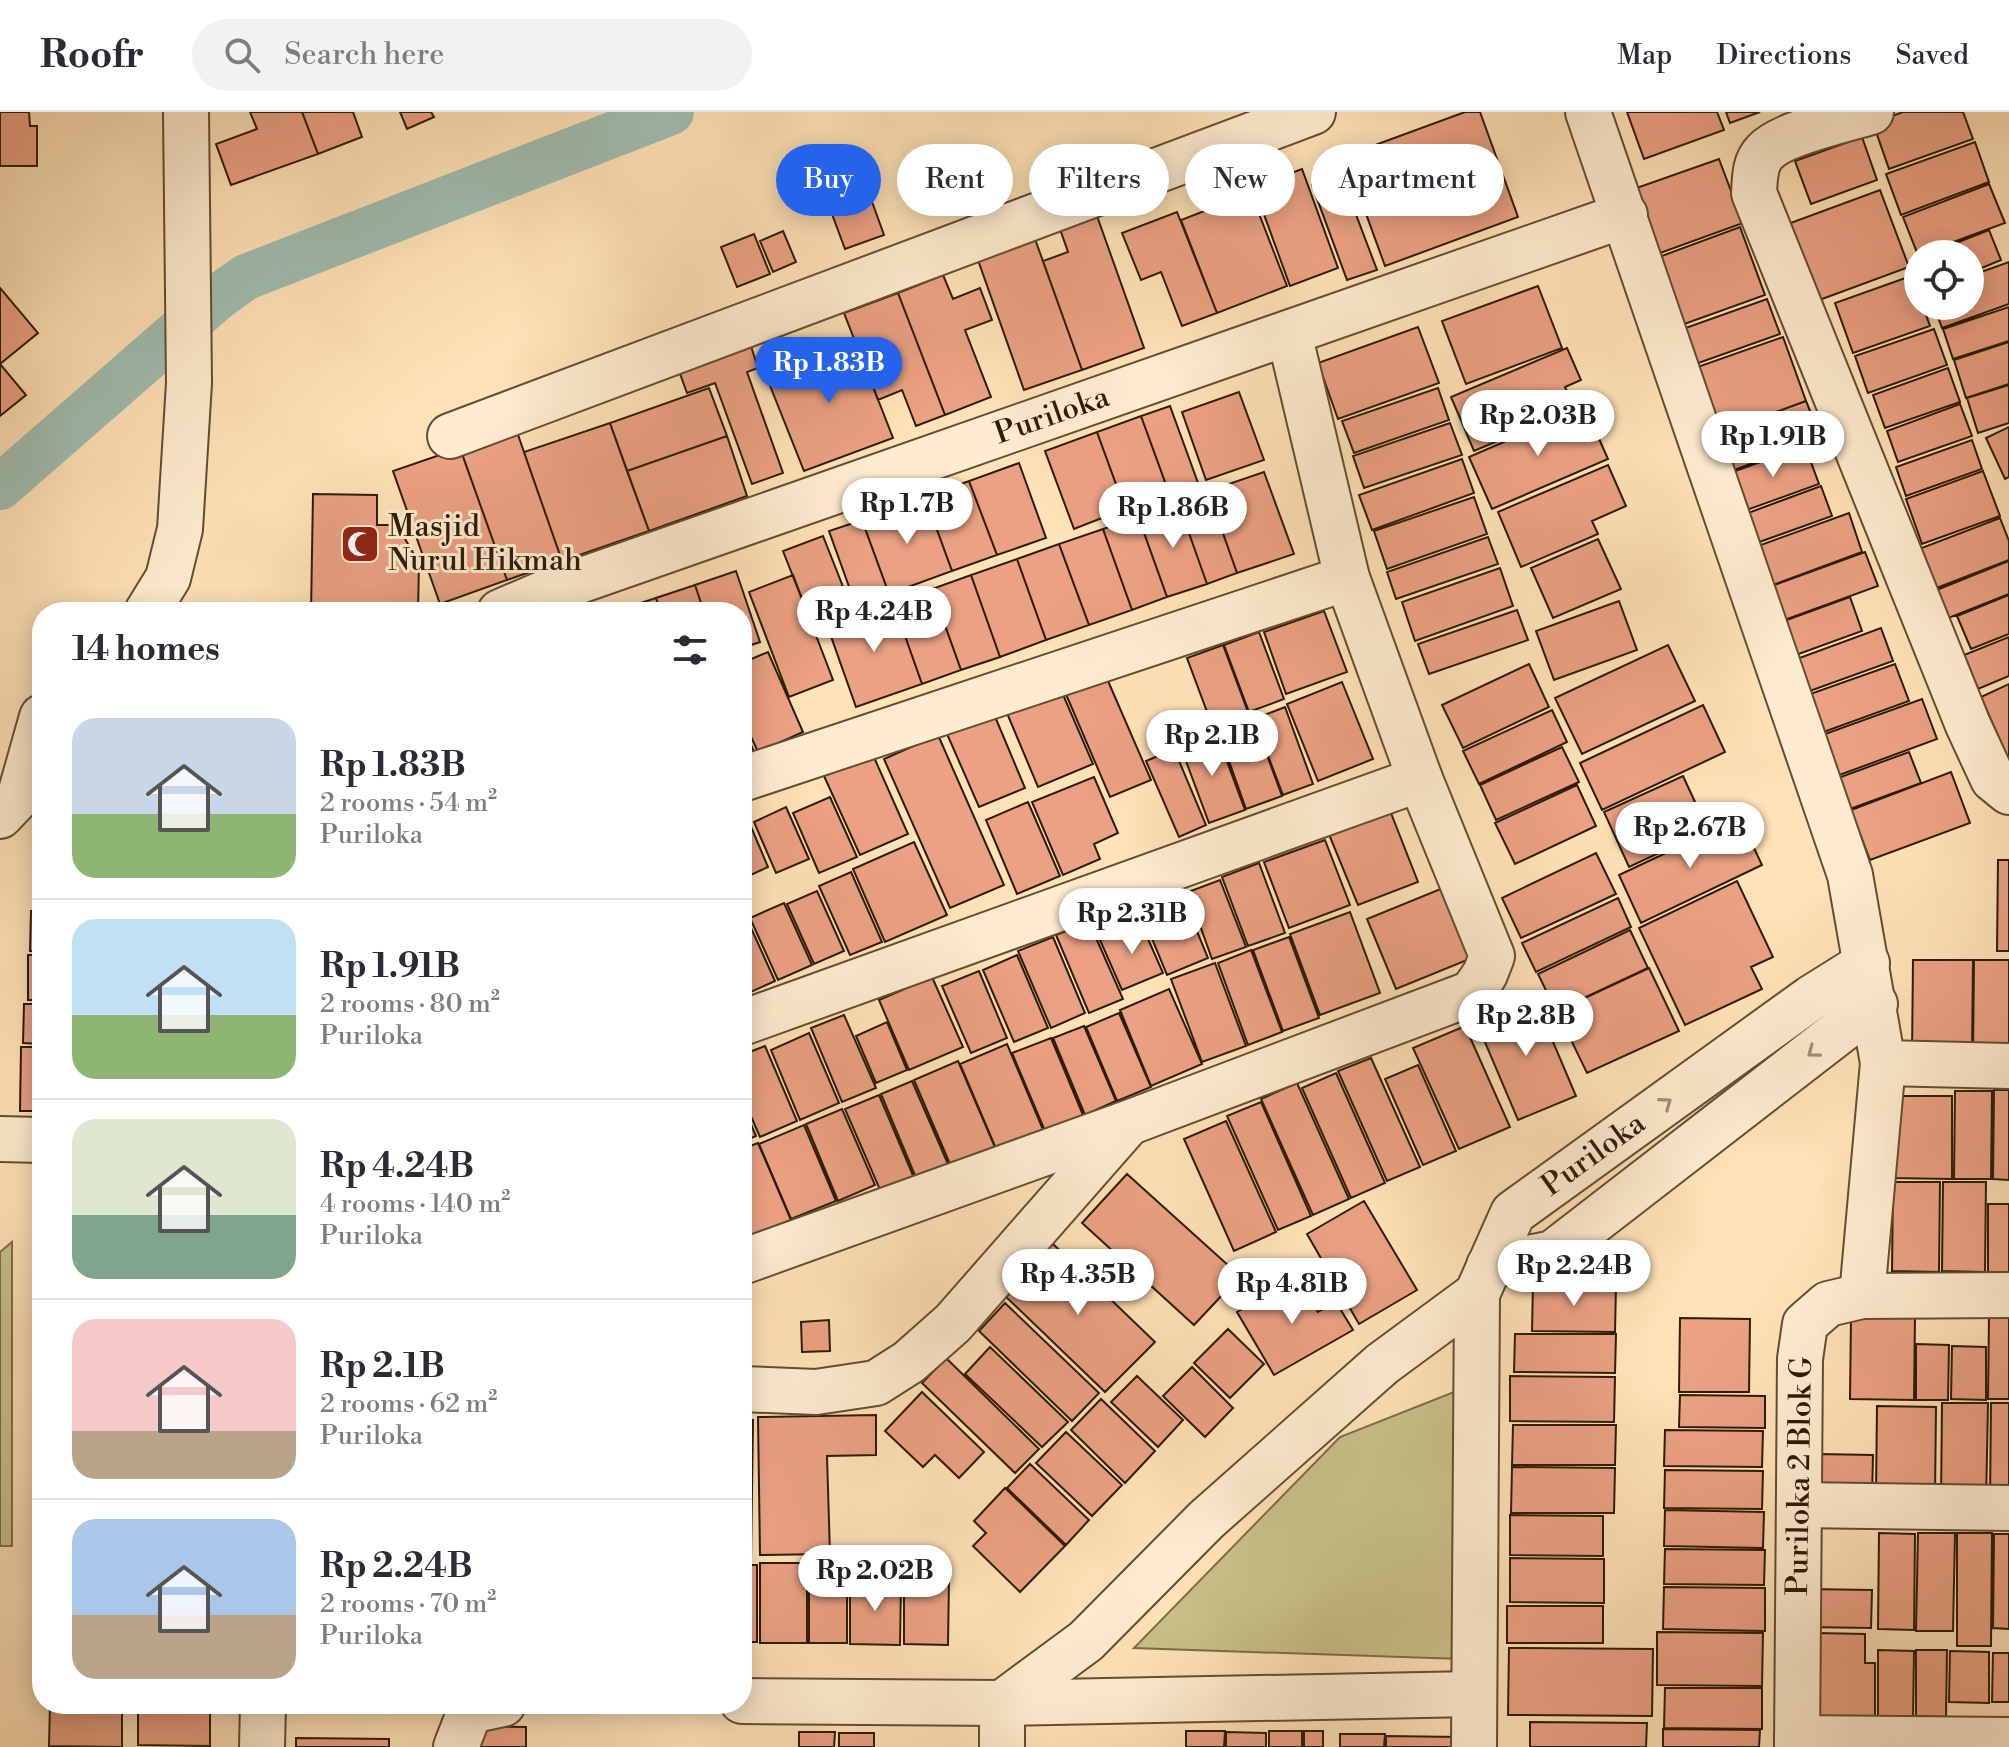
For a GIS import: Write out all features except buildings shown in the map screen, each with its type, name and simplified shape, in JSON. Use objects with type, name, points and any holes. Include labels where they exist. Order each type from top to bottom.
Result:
[{"type":"street","points":[[153,602],[168,578],[180,529],[189,383],[186,112]]},
{"type":"street","points":[[450,436],[1313,112]]},
{"type":"street","points":[[1588,112],[1850,875],[1883,1063],[1862,1296]]},
{"type":"street","points":[[1871,112],[1790,137],[1765,151],[1755,169],[1754,193],[1968,725],[1993,779],[2009,792]]},
{"type":"street","name":"Puriloka","points":[[525,602],[1625,215]]},
{"type":"street","points":[[752,1258],[1128,1123],[1472,993],[1485,974],[1492,956],[1420,779],[1347,578],[1289,333]]},
{"type":"street","points":[[752,776],[1347,578]]},
{"type":"street","points":[[21,802],[32,757]]},
{"type":"street","points":[[752,1019],[1420,779]]},
{"type":"street","name":"Puriloka","points":[[1483,1280],[1513,1213],[1811,998],[1871,984]]},
{"type":"street","points":[[1883,1063],[2009,1066]]},
{"type":"street","points":[[752,1389],[816,1392],[876,1383],[909,1362],[953,1323],[1128,1123]]},
{"type":"street","points":[[0,1139],[32,1140]]},
{"type":"street","points":[[1474,1747],[1483,1280]]},
{"type":"street","points":[[1002,1703],[1086,1641],[1206,1520],[1382,1364],[1483,1280]]},
{"type":"street","name":"Puriloka 2 Blok G","points":[[1797,1742],[1800,1359],[1805,1324],[1828,1304],[1862,1296],[2009,1295]]},
{"type":"street","points":[[1799,1505],[2009,1508]]},
{"type":"street","points":[[752,1701],[1002,1703],[1474,1694]]},
{"type":"street","points":[[1002,1703],[1002,1747]]},
{"type":"street","points":[[262,1747],[263,1714]]},
{"type":"street","points":[[456,1747],[469,1714]]},
{"type":"street","points":[[1797,1742],[2009,1740]]},
{"type":"shaded area","points":[[12,1242],[12,1546],[0,1546],[0,1252]]},
{"type":"shaded area","points":[[1487,1379],[1490,1660],[1134,1648],[1340,1437]]},
{"type":"waterway","points":[[0,487],[218,297],[246,277],[671,112]]},
{"type":"place","name":"Masjid Nurul Hikmah","points":[[360,544]]}]
